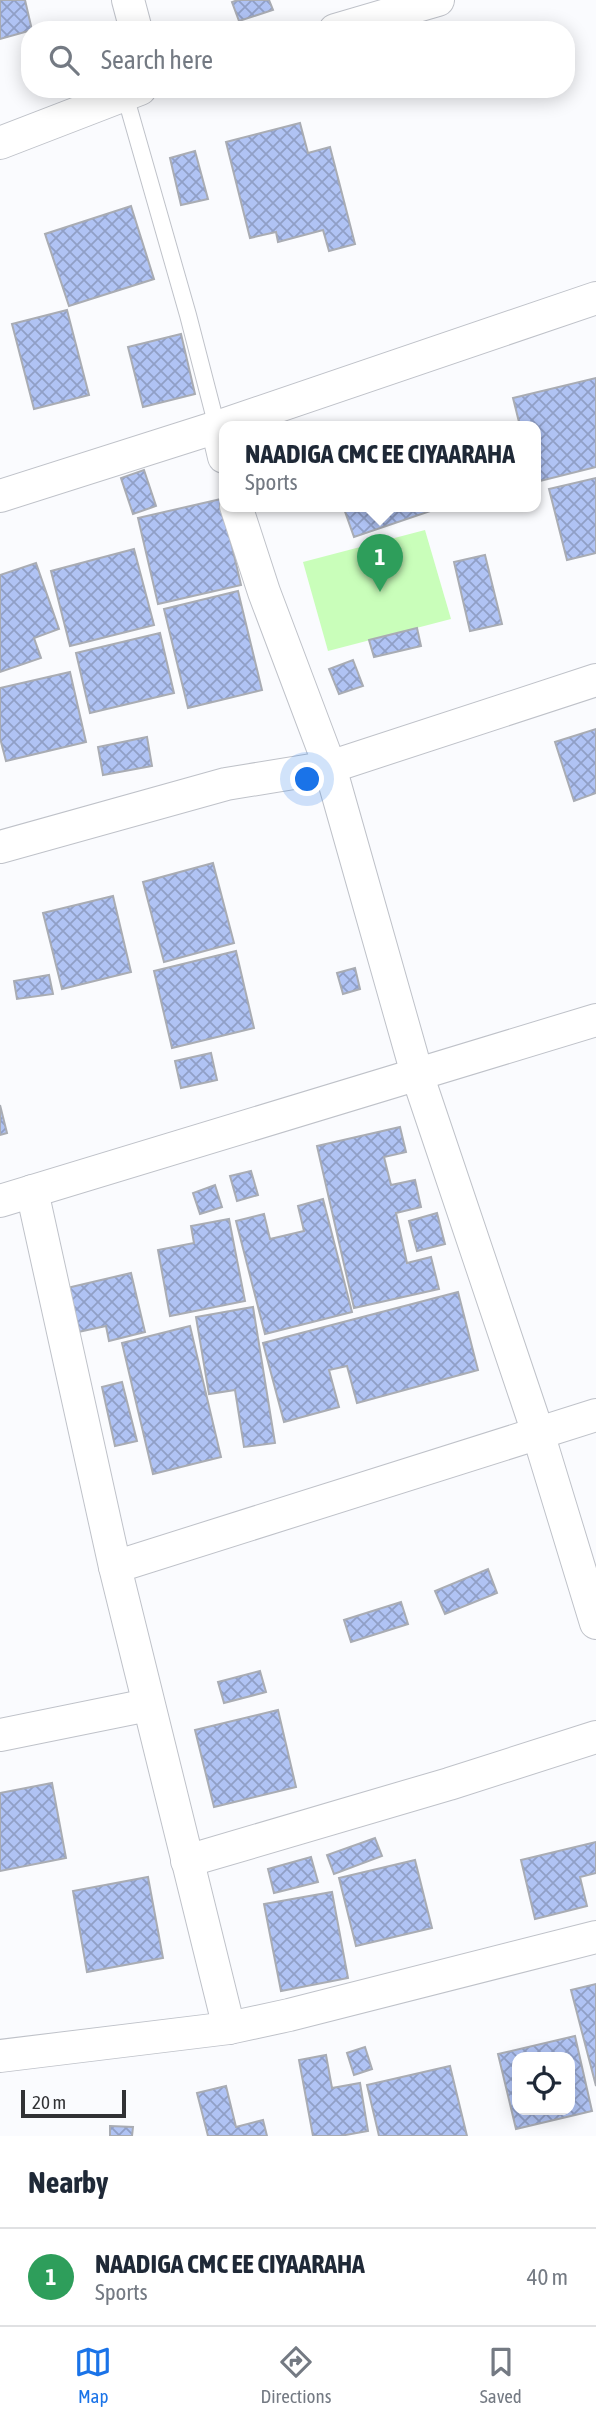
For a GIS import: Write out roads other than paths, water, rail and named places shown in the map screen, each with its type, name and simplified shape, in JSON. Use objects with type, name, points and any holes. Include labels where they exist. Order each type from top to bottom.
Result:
[{"type":"street","points":[[128,0],[134,21]]},
{"type":"street","points":[[366,21],[438,0]]},
{"type":"street","points":[[0,143],[116,98]]},
{"type":"street","points":[[235,421],[596,298]]},
{"type":"street","points":[[0,496],[217,427],[219,436]]},
{"type":"street","points":[[238,512],[264,592],[330,767],[417,1074],[538,1433],[596,1623]]},
{"type":"street","points":[[0,847],[226,783],[330,767],[596,680]]},
{"type":"street","points":[[0,1201],[596,1020]]},
{"type":"street","points":[[32,1191],[115,1567],[229,2028]]},
{"type":"street","points":[[115,1567],[596,1415]]},
{"type":"street","points":[[0,1735],[148,1705]]},
{"type":"street","points":[[187,1861],[449,1784],[596,1737]]},
{"type":"street","points":[[0,2056],[229,2028],[596,1937]]},
{"type":"lane","points":[[134,98],[217,427]]},
{"type":"place","name":"NAADIGA CMC EE CIYAARAHA","points":[[380,592]]}]
